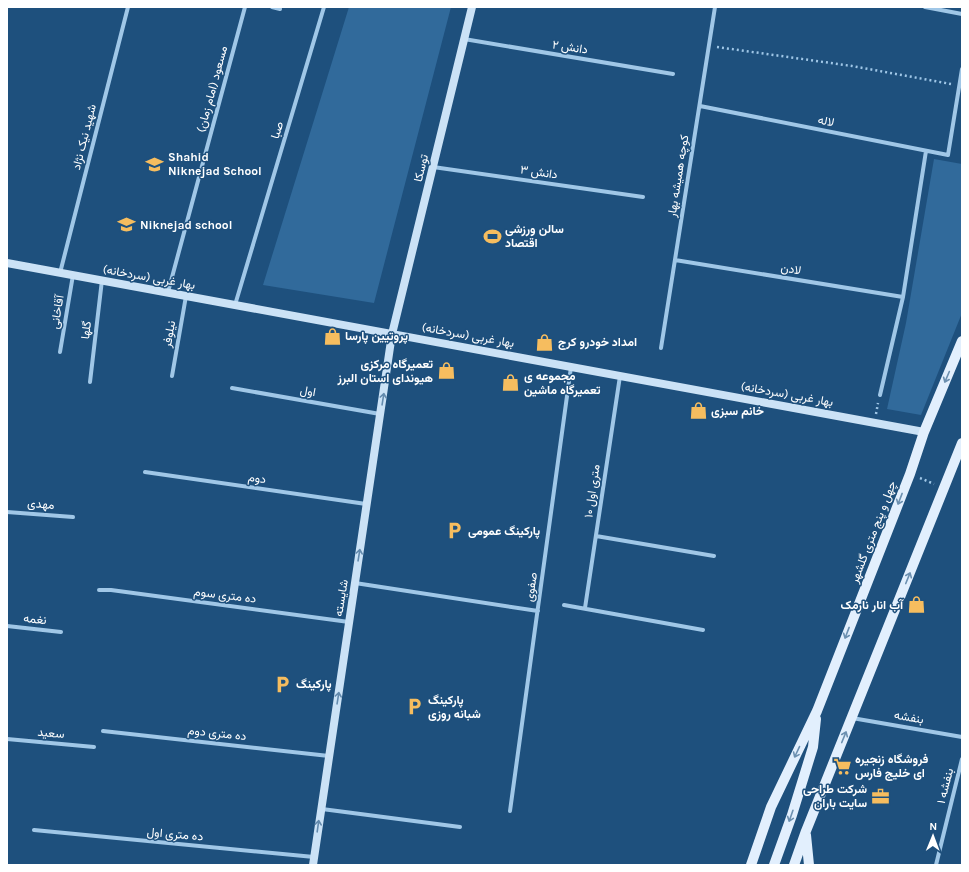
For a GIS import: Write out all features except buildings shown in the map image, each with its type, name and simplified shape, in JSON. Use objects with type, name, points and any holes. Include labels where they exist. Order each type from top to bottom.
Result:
[{"type":"main road","name":"چهل و پنج متری گلشهر","points":[[751,865],[771,807],[817,711],[910,474],[924,432],[962,341]]},
{"type":"main road","points":[[794,865],[962,443]]},
{"type":"main road","points":[[774,865],[792,815],[813,747],[817,711]]},
{"type":"main road","points":[[806,832],[810,865]]},
{"type":"street","name":"شهید نیک نژاد","points":[[60,272],[128,7]]},
{"type":"street","name":"مسعود (امام زمان)","points":[[168,292],[245,7]]},
{"type":"street","points":[[272,7],[280,9]]},
{"type":"street","name":"صبا","points":[[235,305],[324,7]]},
{"type":"street","name":"توسکا","points":[[392,334],[472,7]]},
{"type":"street","name":"کوچه همیشه بهار","points":[[661,348],[715,7]]},
{"type":"street","points":[[925,7],[962,14]]},
{"type":"street","name":"دانش ۲","points":[[464,39],[673,74]]},
{"type":"street","points":[[960,85],[962,69]]},
{"type":"street","name":"لاله","points":[[700,106],[926,152],[948,155],[960,85]]},
{"type":"street","points":[[880,395],[903,297],[926,152]]},
{"type":"street","name":"دانش ۳","points":[[433,166],[643,197]]},
{"type":"street","name":"لادن","points":[[675,260],[903,297]]},
{"type":"street","name":"بهار غربی (سردخانه)","points":[[7,263],[924,432]]},
{"type":"street","name":"آقاخانی","points":[[60,352],[73,275]]},
{"type":"street","name":"گلها","points":[[90,382],[102,280]]},
{"type":"street","name":"نیلوفر","points":[[172,376],[186,296]]},
{"type":"street","name":"شایسته","points":[[313,861],[392,334]]},
{"type":"street","name":"صفوی","points":[[510,811],[572,367]]},
{"type":"street","name":"۱۰ متری اول","points":[[585,608],[620,376]]},
{"type":"street","name":"اول","points":[[232,388],[380,414]]},
{"type":"street","name":"دوم","points":[[145,472],[367,504]]},
{"type":"street","name":"مهدی","points":[[7,512],[73,517]]},
{"type":"street","points":[[596,536],[714,556]]},
{"type":"street","points":[[355,583],[538,611]]},
{"type":"street","name":"ده متری سوم","points":[[99,590],[111,590],[349,622]]},
{"type":"street","points":[[564,605],[704,630]]},
{"type":"street","name":"نغمه","points":[[7,626],[61,632]]},
{"type":"street","name":"بنفشه","points":[[852,718],[962,737]]},
{"type":"street","name":"ده متری دوم","points":[[103,731],[329,756]]},
{"type":"street","name":"سعید","points":[[7,739],[94,747]]},
{"type":"street","name":"بنفشه ۱","points":[[936,865],[962,758]]},
{"type":"street","points":[[321,809],[460,827]]},
{"type":"street","name":"ده متری اول","points":[[34,830],[313,861]]},
{"type":"path","points":[[709,46],[852,66],[960,85]]},
{"type":"path","points":[[874,422],[880,395]]},
{"type":"path","points":[[910,474],[944,488]]},
{"type":"shaded area","points":[[349,7],[451,7],[374,303],[263,285]]},
{"type":"shaded area","points":[[934,159],[962,164],[962,313],[921,415],[887,409],[906,323]]},
{"type":"place","name":"Shahid Niknejad School","points":[[155,164]]},
{"type":"place","name":"Niknejad school","points":[[127,225]]},
{"type":"place","name":"سالن ورزشی اقتصاد","points":[[492,236]]},
{"type":"place","name":"پروتیین پارسا","points":[[332,336]]},
{"type":"place","name":"امداد خودرو کرج","points":[[545,342]]},
{"type":"place","name":"تعمیرگاه مرکزی هیوندای استان البرز","points":[[446,371]]},
{"type":"place","name":"مجموعه ی تعمیرگاه ماشین","points":[[511,383]]},
{"type":"place","name":"خانم سبزی","points":[[698,411]]},
{"type":"place","name":"پارکینگ عمومی","points":[[455,531]]},
{"type":"place","name":"آب انار نارمک","points":[[916,605]]},
{"type":"place","name":"پارکینگ","points":[[283,684]]},
{"type":"place","name":"پارکینگ شبانه روزی","points":[[415,707]]},
{"type":"place","name":"فروشگاه زنجیره ای خلیج فارس","points":[[842,766]]},
{"type":"place","name":"شرکت طراحی سایت باران","points":[[880,796]]}]
